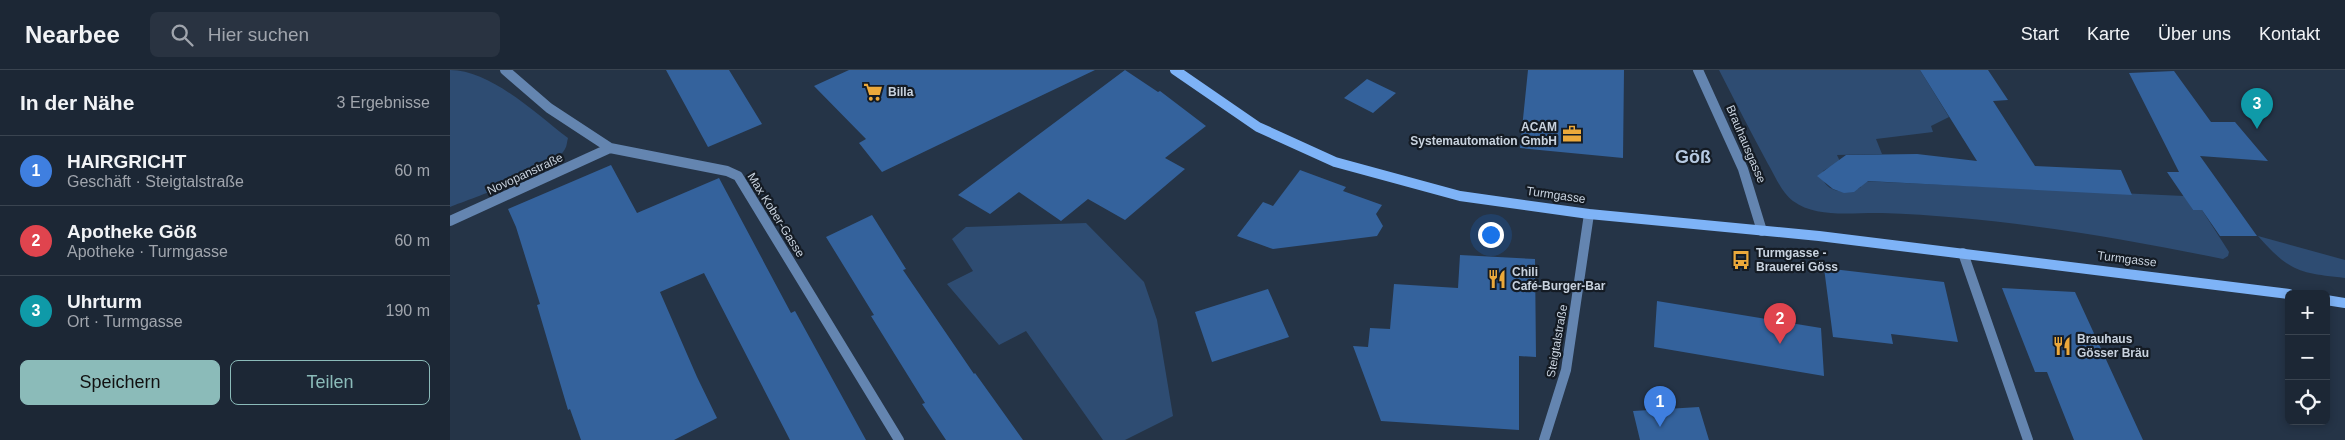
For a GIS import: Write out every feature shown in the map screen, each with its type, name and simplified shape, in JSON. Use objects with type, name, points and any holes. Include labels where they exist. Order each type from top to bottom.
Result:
[{"type":"main road","name":"Turmgasse","points":[[1175,70],[1258,127],[1336,162],[1460,196],[1589,214],[1963,253],[2285,293]]},
{"type":"main road","points":[[2330,301],[2345,303]]},
{"type":"street","name":"Max Kober-Gasse","points":[[505,70],[549,108],[610,148],[727,171],[738,176],[899,440]]},
{"type":"street","name":"Brauhausgasse","points":[[1698,70],[1724,123],[1757,203],[1762,231]]},
{"type":"street","name":"Novopanstraße","points":[[450,221],[610,148]]},
{"type":"street","name":"Steigtalstraße","points":[[1544,440],[1566,370],[1589,214]]},
{"type":"street","points":[[1963,253],[2028,440]]},
{"type":"shaded area","points":[[450,70],[466,72],[481,77],[512,95],[568,138],[565,149],[558,157],[530,174],[450,207]]},
{"type":"shaded area","points":[[1719,70],[1920,70],[1949,117],[1931,126],[1933,132],[1876,139],[1882,154],[1837,155],[1842,166],[1830,167],[1823,171],[1825,184],[1830,188],[1842,191],[1855,190],[1861,187],[1861,181],[2184,196],[2193,210],[2202,210],[2229,252],[2228,256],[2223,259],[2096,235],[2011,223],[1925,215],[1848,214],[1825,212],[1803,207],[1785,194],[1755,141]]},
{"type":"shaded area","points":[[1086,223],[1144,282],[1157,320],[1173,416],[1125,440],[1103,440],[1026,331],[999,345],[947,284],[973,271],[952,239],[966,227]]},
{"type":"shaded area","points":[[2258,236],[2345,260],[2345,278],[2296,269],[2287,264]]},
{"type":"building","points":[[666,70],[729,70],[762,124],[708,147]]},
{"type":"building","points":[[849,70],[1095,70],[882,172],[859,143],[866,139],[814,86]]},
{"type":"building","points":[[1125,70],[1158,92],[1160,91],[1206,126],[1165,158],[1185,169],[1125,220],[1088,199],[1061,221],[1019,192],[990,214],[958,195]]},
{"type":"building","points":[[1528,70],[1624,70],[1623,158],[1520,148]]},
{"type":"building","points":[[1920,70],[1988,70],[2008,100],[1993,101],[2035,166],[2121,170],[2132,195],[1868,181],[1854,192],[1844,193],[1833,189],[1817,176],[1846,155],[1917,154],[1977,161]]},
{"type":"building","points":[[2174,71],[2211,122],[2235,122],[2268,161],[2200,156],[2257,236],[2220,236],[2202,210],[2193,210],[2167,172],[2179,172],[2129,73]]},
{"type":"building","points":[[1367,79],[1396,93],[1373,113],[1344,98]]},
{"type":"building","points":[[611,165],[637,213],[719,178],[791,313],[795,311],[866,440],[790,440],[704,273],[660,292],[717,418],[674,440],[581,440],[570,409],[568,410],[537,305],[540,304],[516,227],[508,209]]},
{"type":"building","points":[[1300,170],[1346,187],[1343,191],[1382,205],[1376,214],[1383,226],[1377,236],[1273,249],[1237,236],[1263,202],[1273,206]]},
{"type":"building","points":[[872,215],[906,269],[903,270],[974,374],[1023,440],[946,440],[922,404],[925,403],[871,316],[874,315],[826,237]]},
{"type":"building","points":[[1460,255],[1535,259],[1536,357],[1519,356],[1519,430],[1381,421],[1353,346],[1368,347],[1370,328],[1390,329],[1394,284],[1458,288]]},
{"type":"building","points":[[1824,268],[1944,282],[1958,342],[1891,334],[1893,344],[1833,337]]},
{"type":"building","name":"Brauhaus Gösser Bräu","points":[[2002,288],[2075,292],[2143,440],[2074,440],[2047,372],[2035,372]]},
{"type":"building","points":[[1268,289],[1289,337],[1212,362],[1195,312]]},
{"type":"building","points":[[1657,301],[1821,328],[1824,376],[1654,347]]},
{"type":"building","points":[[1699,407],[1709,440],[1640,440],[1633,411]]},
{"type":"place","name":"Billa","points":[[873,92]]},
{"type":"place","name":"Uhrturm","points":[[2257,129]]},
{"type":"place","name":"ACAM Systemautomation GmbH","points":[[1572,134]]},
{"type":"place","name":"Turmgasse - Brauerei Göss","points":[[1741,260]]},
{"type":"place","name":"Chili Café-Burger-Bar","points":[[1497,279]]},
{"type":"place","name":"Apotheke Göß","points":[[1780,344]]},
{"type":"place","name":"Brauhaus Gösser Bräu","points":[[2062,346]]},
{"type":"place","name":"HAIRGRICHT","points":[[1660,427]]},
{"type":"district","name":"Göß","points":[[1693,157]]}]
